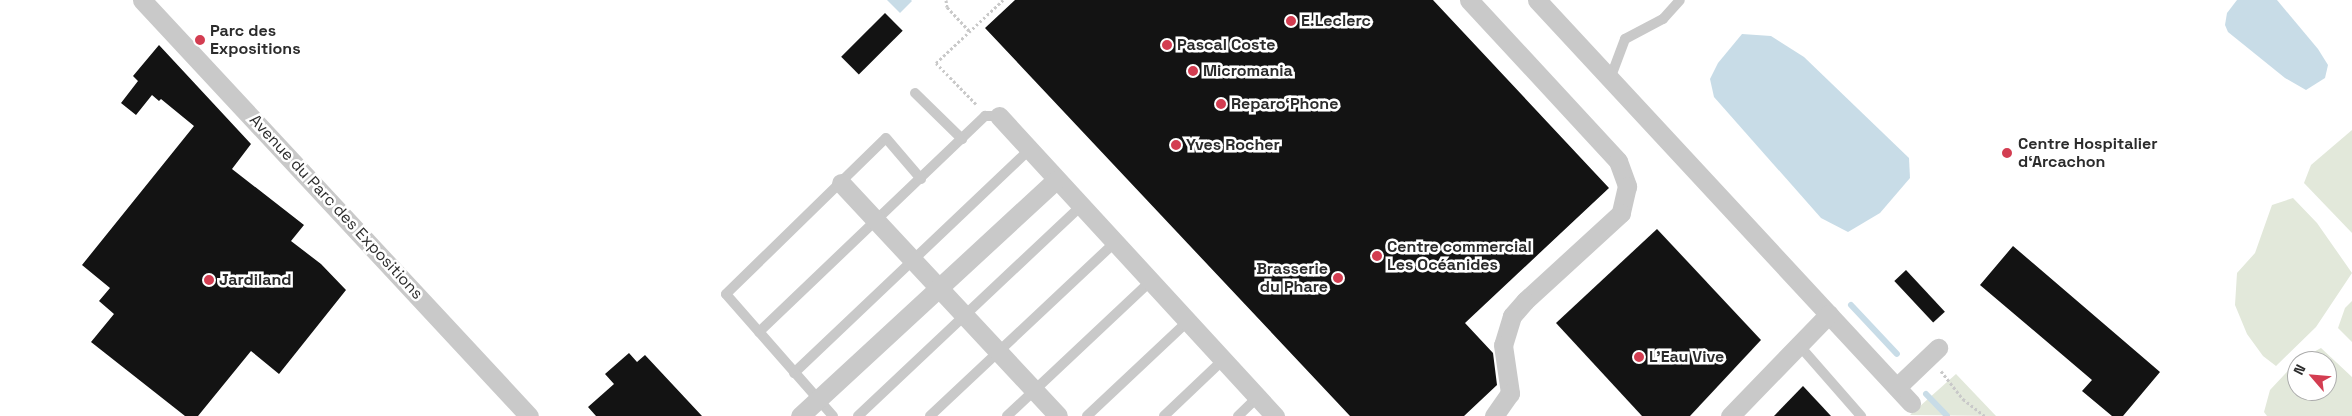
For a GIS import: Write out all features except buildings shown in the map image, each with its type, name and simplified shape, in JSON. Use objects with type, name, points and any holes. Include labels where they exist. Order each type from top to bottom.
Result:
[{"type":"street","name":"Avenue du Parc des Expositions","points":[[142,0],[529,416]]},
{"type":"street","points":[[1469,0],[1618,161],[1627,186],[1621,213],[1525,301],[1512,316],[1503,346],[1510,393],[1494,416]]},
{"type":"street","points":[[1537,0],[1911,403]]},
{"type":"street","points":[[999,116],[1275,416]]},
{"type":"street","points":[[800,416],[1056,180]]},
{"type":"street","points":[[841,183],[1058,416]]},
{"type":"street","points":[[1730,416],[1798,344],[1830,314]]},
{"type":"street","points":[[1897,387],[1933,353]]},
{"type":"lane","points":[[1610,79],[1625,39],[1663,19],[1680,0]]},
{"type":"lane","points":[[915,93],[962,139]]},
{"type":"lane","points":[[759,332],[985,116],[999,116]]},
{"type":"lane","points":[[833,416],[726,294],[886,138],[921,178]]},
{"type":"lane","points":[[794,373],[1029,150]]},
{"type":"lane","points":[[858,416],[1082,205]]},
{"type":"lane","points":[[930,416],[1115,242]]},
{"type":"lane","points":[[1007,416],[1151,281]]},
{"type":"lane","points":[[1087,416],[1187,322]]},
{"type":"lane","points":[[1798,344],[1861,416]]},
{"type":"lane","points":[[1164,416],[1224,360]]},
{"type":"lane","points":[[1238,416],[1258,397]]},
{"type":"path","points":[[946,0],[947,7],[969,32]]},
{"type":"path","points":[[999,116],[976,104],[936,63],[1003,0]]},
{"type":"path","points":[[1933,353],[1963,399],[1984,416]]},
{"type":"shaded area","points":[[2352,130],[2352,233],[2304,183],[2311,165]]},
{"type":"shaded area","points":[[2293,198],[2317,223],[2352,273],[2316,327],[2291,351],[2287,351],[2287,355],[2276,366],[2263,356],[2247,334],[2235,305],[2237,273],[2255,253],[2272,205]]},
{"type":"shaded area","points":[[2352,301],[2352,342],[2338,328],[2345,308]]},
{"type":"shaded area","points":[[2337,363],[2352,377],[2352,416],[2267,416],[2264,412],[2270,390],[2287,372],[2287,401],[2337,401]]},
{"type":"shaded area","points":[[1956,374],[1996,416],[1910,415]]},
{"type":"water","points":[[887,0],[911,0],[912,1],[900,13]]},
{"type":"water","points":[[2237,0],[2277,0],[2318,49],[2328,65],[2325,78],[2306,90],[2285,78],[2228,32],[2225,25],[2227,13]]},
{"type":"water","points":[[1742,34],[1771,36],[1804,57],[1909,158],[1910,178],[1880,213],[1848,232],[1821,218],[1714,97],[1710,79],[1718,63]]},
{"type":"waterway","points":[[1851,305],[1897,354]]},
{"type":"waterway","points":[[1926,394],[1947,416]]},
{"type":"place","name":"E.Leclerc","points":[[1291,21]]},
{"type":"place","name":"Parc des Expositions","points":[[200,40]]},
{"type":"place","name":"Pascal Coste","points":[[1167,45]]},
{"type":"place","name":"Micromania","points":[[1193,71]]},
{"type":"place","name":"Reparo‘Phone","points":[[1221,104]]},
{"type":"place","name":"Yves Rocher","points":[[1176,145]]},
{"type":"place","name":"Centre Hospitalier d‘Arcachon","points":[[2007,153]]},
{"type":"place","name":"Centre commercial Les Océanides","points":[[1377,256]]},
{"type":"place","name":"Brasserie du Phare","points":[[1338,278]]},
{"type":"place","name":"Jardiland","points":[[209,280]]},
{"type":"place","name":"L'Eau Vive","points":[[1639,357]]}]
